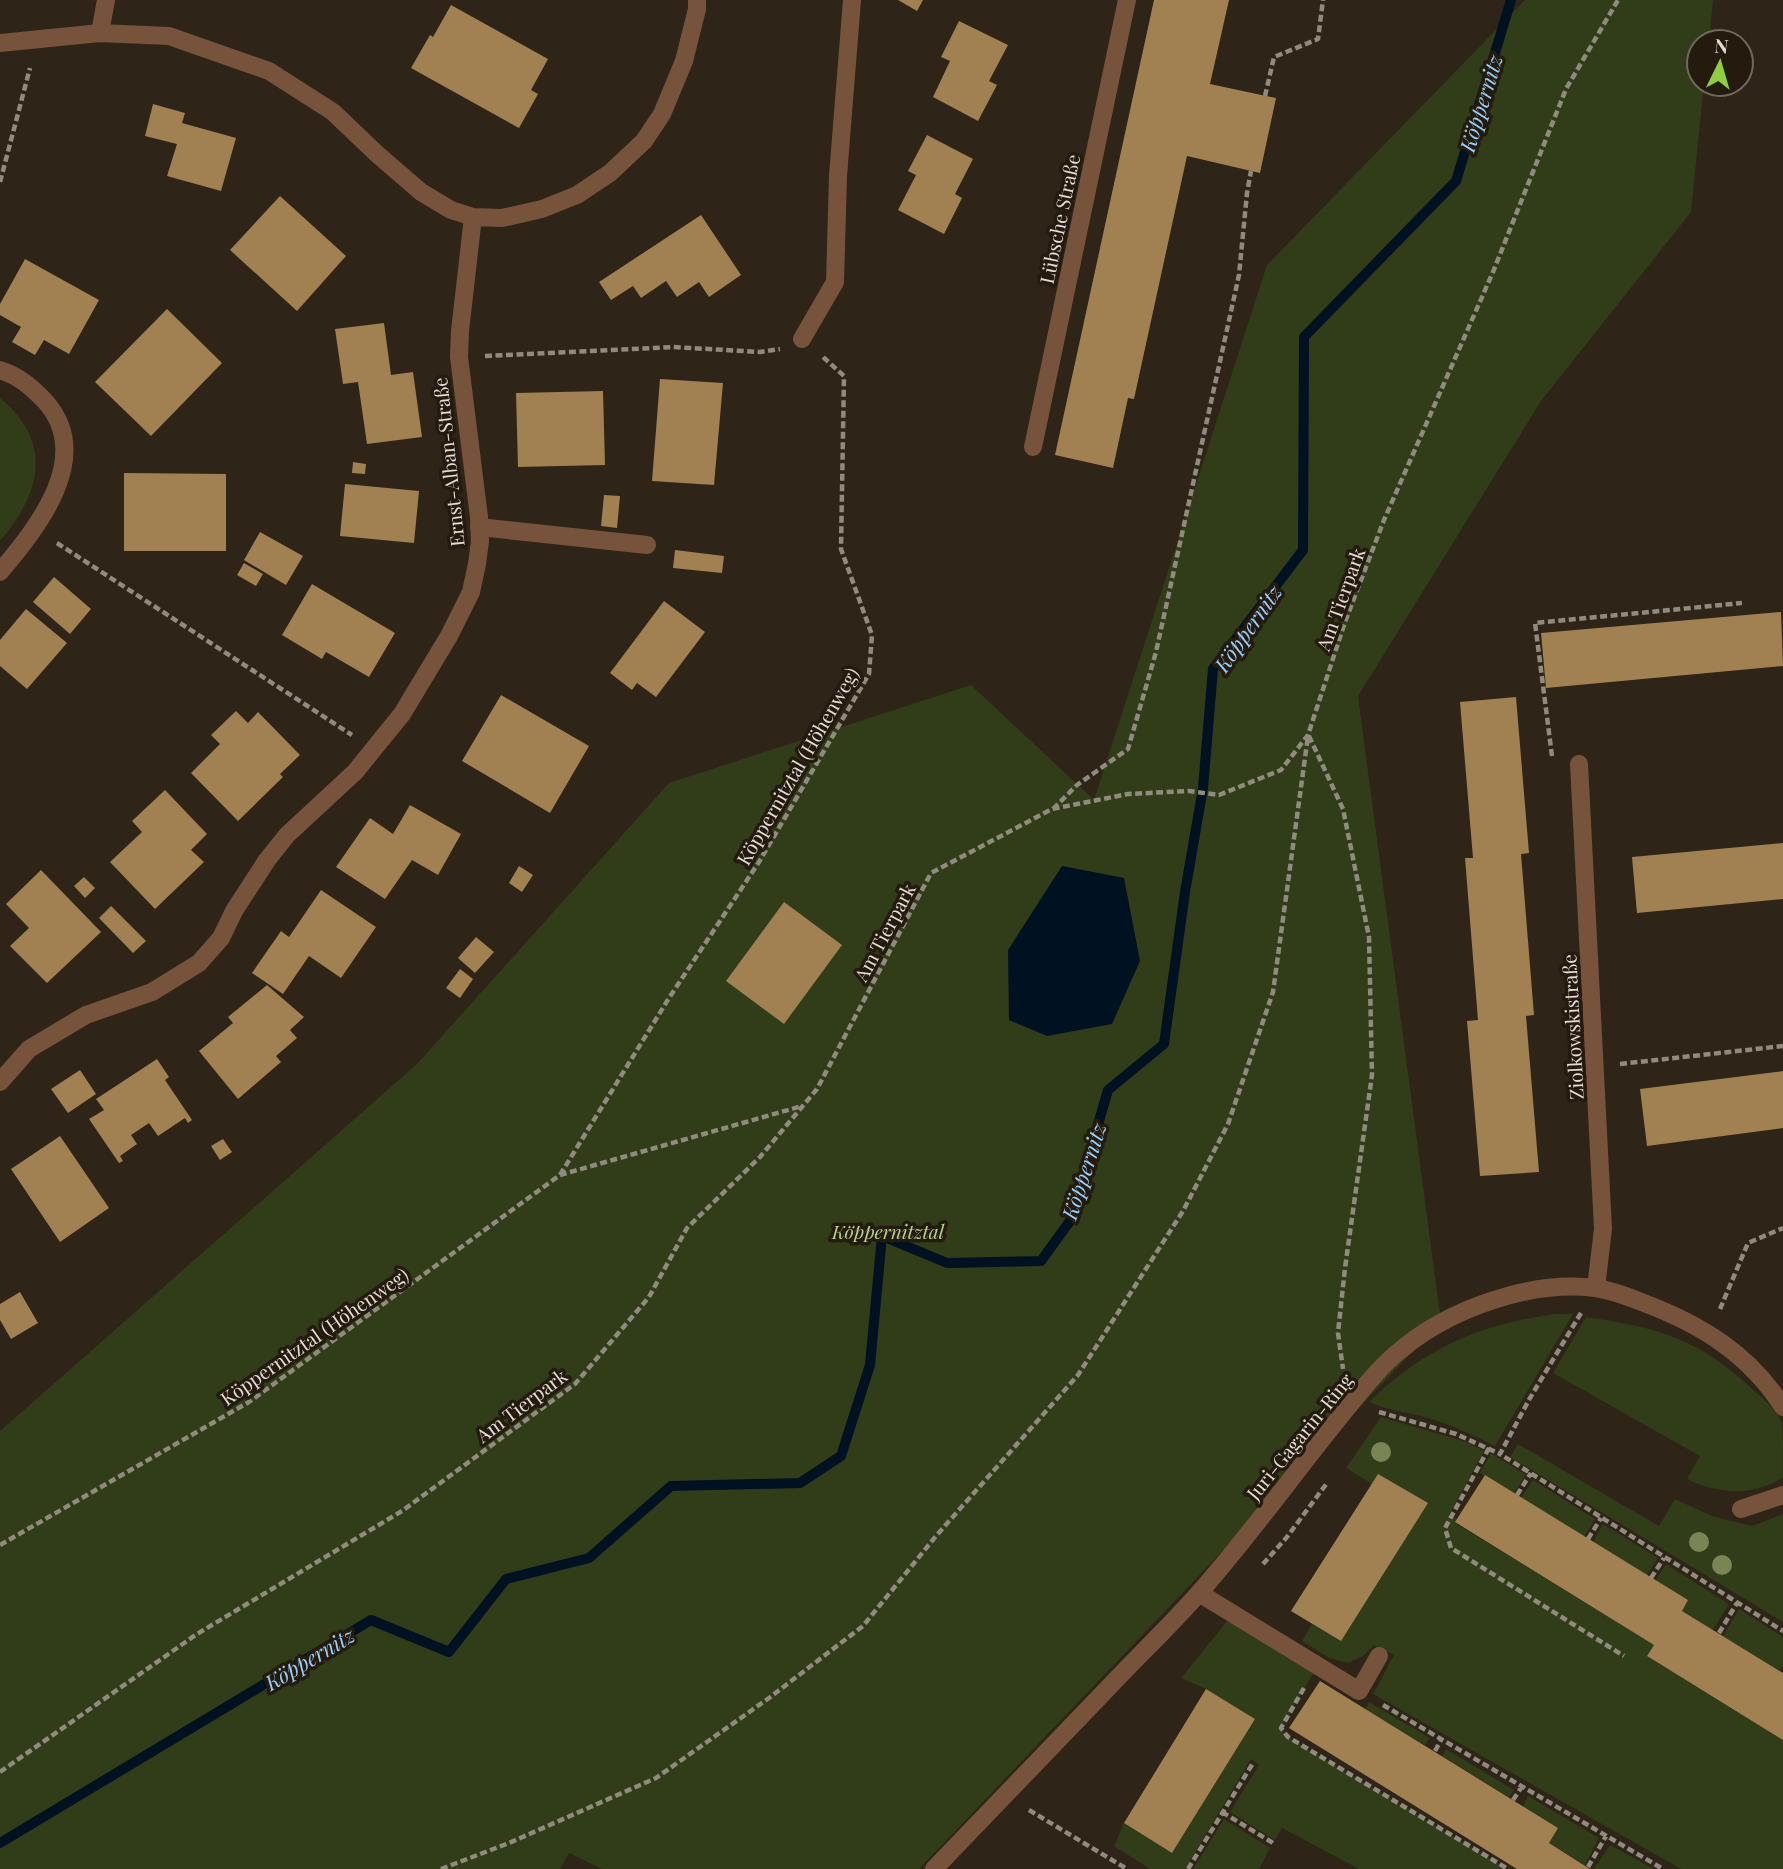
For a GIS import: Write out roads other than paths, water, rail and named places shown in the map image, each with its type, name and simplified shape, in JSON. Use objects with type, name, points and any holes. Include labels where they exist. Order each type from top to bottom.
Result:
[{"type":"street","points":[[100,33],[106,0]]},
{"type":"street","points":[[0,43],[100,33],[169,36],[269,71],[333,112],[421,192],[451,210],[473,217],[502,218],[542,209],[577,195],[610,173],[644,141],[663,114],[684,61],[697,0]]},
{"type":"street","points":[[802,339],[835,282],[838,176],[852,0]]},
{"type":"street","name":"Lübsche Straße","points":[[1033,447],[1127,0]]},
{"type":"street","name":"Ernst-Alban-Straße","points":[[0,1082],[29,1049],[86,1015],[152,992],[199,963],[221,938],[234,911],[267,860],[287,835],[375,750],[402,714],[449,636],[471,592],[477,564],[479,527],[459,357],[473,217]]},
{"type":"street","points":[[0,370],[18,376],[49,406],[59,424],[64,443],[58,488],[36,529],[0,572]]},
{"type":"street","points":[[479,527],[647,545]]},
{"type":"street","name":"Ziolkowskistraße","points":[[1579,764],[1603,1228],[1596,1288]]},
{"type":"street","name":"Juri-Gagarin-Ring","points":[[934,1869],[1199,1593],[1359,1394],[1402,1348],[1441,1322],[1517,1294],[1555,1288],[1596,1288],[1675,1314],[1710,1333],[1744,1360],[1772,1390],[1783,1407]]},
{"type":"street","points":[[1741,1509],[1783,1495]]},
{"type":"street","points":[[1199,1593],[1359,1691],[1379,1656]]},
{"type":"water","points":[[1062,866],[1124,878],[1140,961],[1112,1024],[1047,1036],[1009,1020],[1008,950]]},
{"type":"waterway","name":"Köppernitz","points":[[0,1843],[371,1620],[449,1652],[506,1579],[589,1558],[671,1486],[800,1483],[841,1456],[870,1365],[882,1236],[947,1263],[1041,1261],[1070,1221],[1108,1090],[1164,1044],[1185,892],[1203,788],[1213,669],[1303,550],[1304,337],[1456,181],[1511,0]]},
{"type":"park label","name":"Köppernitztal","points":[[888,1231]]}]
